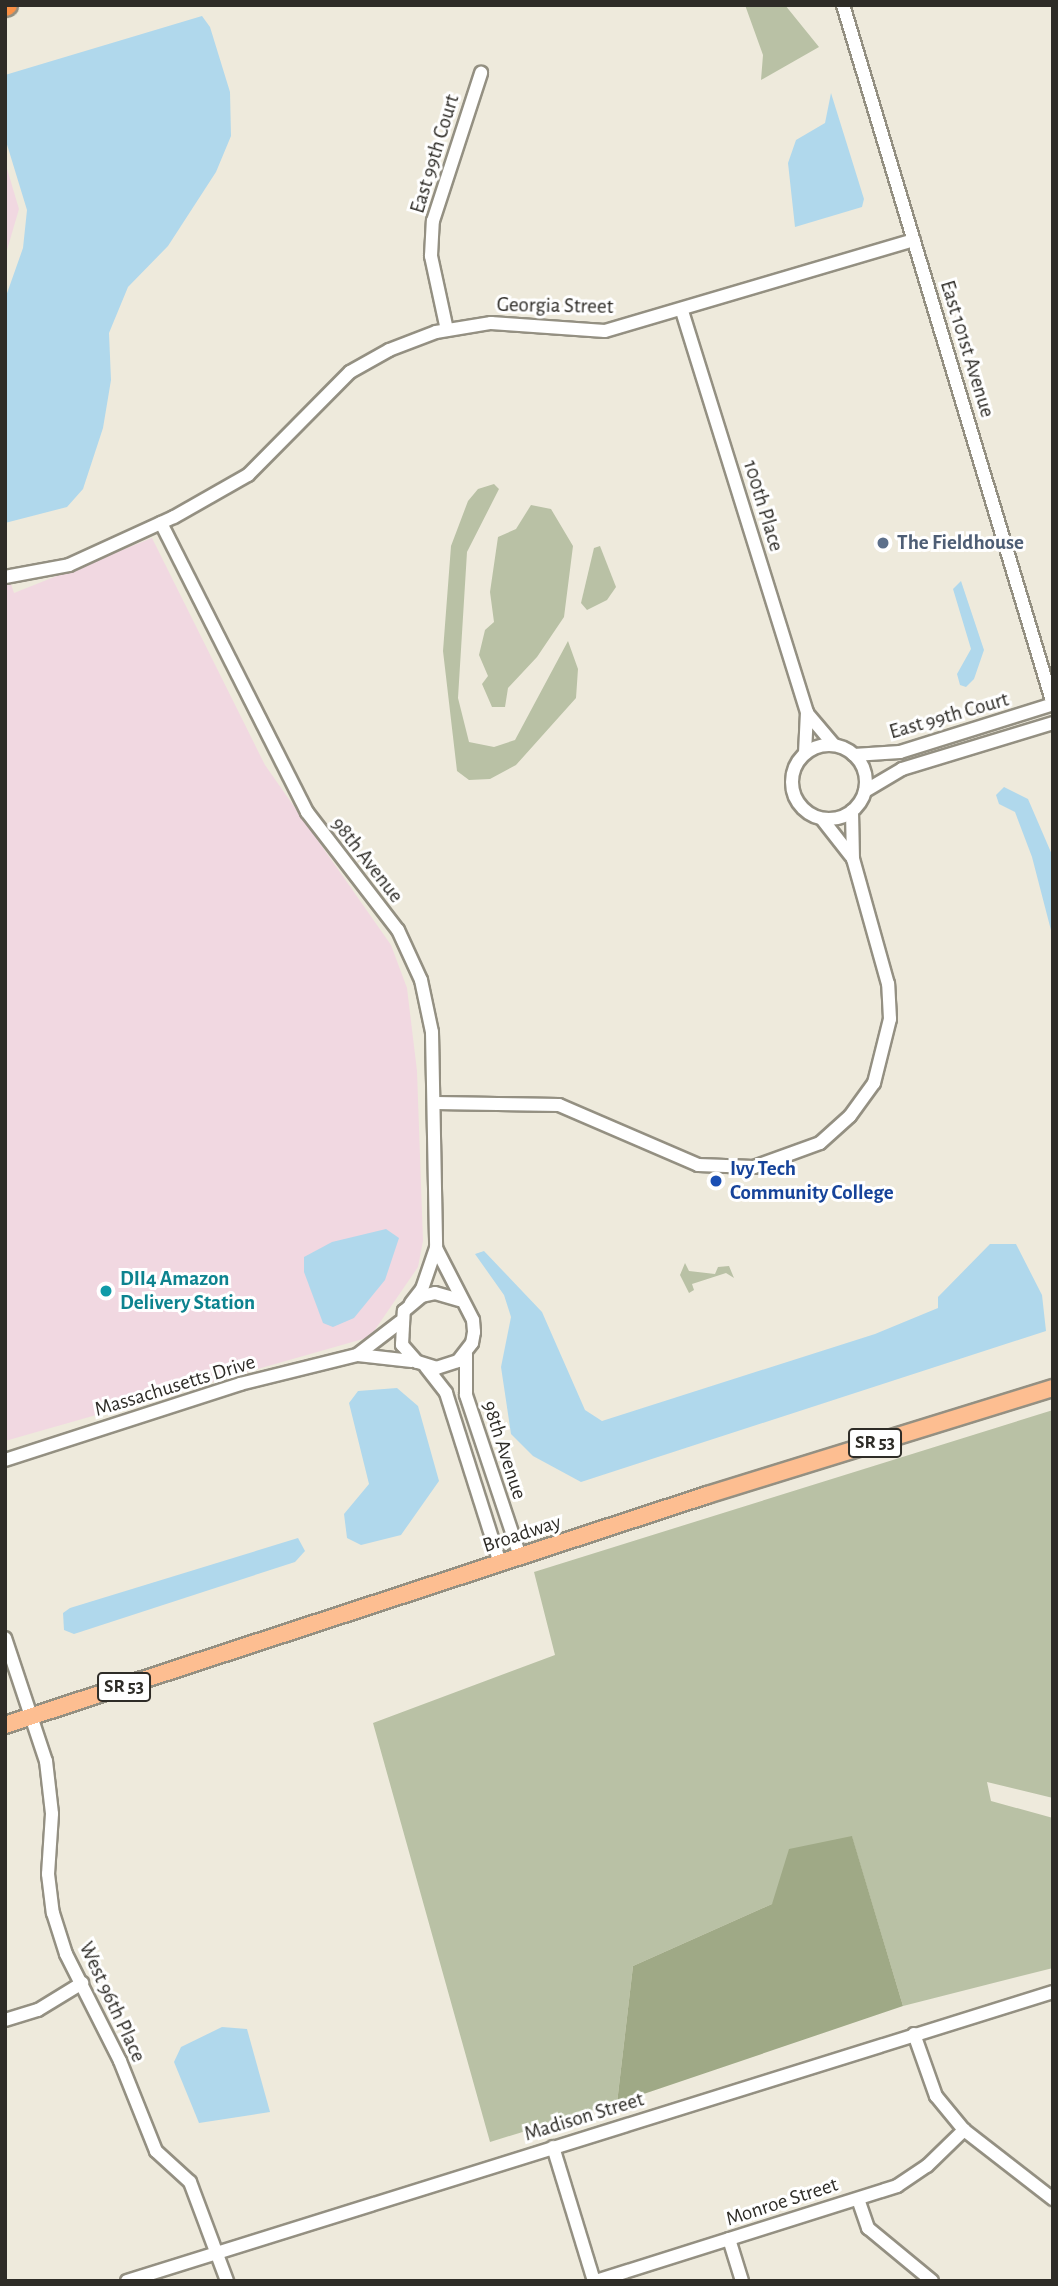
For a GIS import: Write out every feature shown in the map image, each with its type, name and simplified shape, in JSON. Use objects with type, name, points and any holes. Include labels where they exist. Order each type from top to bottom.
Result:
[{"type":"main road","name":"Broadway","points":[[5,1725],[520,1556],[1053,1388]]},
{"type":"street","name":"East 101st Avenue","points":[[843,5],[1053,704]]},
{"type":"street","name":"East 99th Court","points":[[447,330],[431,256],[433,221],[481,73]]},
{"type":"street","name":"Georgia Street","points":[[5,577],[69,565],[161,523],[248,475],[350,372],[389,350],[447,330],[491,323],[605,331],[682,311],[914,240]]},
{"type":"street","name":"100th Place","points":[[682,311],[807,712],[805,753]]},
{"type":"street","name":"98th Avenue","points":[[161,523],[307,812],[398,930],[412,958],[428,1005],[436,1102],[436,1248],[422,1289],[400,1322],[402,1345],[446,1393],[500,1563]]},
{"type":"street","name":"East 99th Court","points":[[855,755],[900,752],[1053,704]]},
{"type":"street","name":"100th Place","points":[[807,712],[834,745]]},
{"type":"street","name":"East 99th Court","points":[[865,791],[902,769],[1053,723]]},
{"type":"street","points":[[436,1102],[559,1105],[698,1165],[754,1167],[820,1143],[850,1116],[874,1083],[890,1019],[888,984],[853,859],[852,811],[865,791],[866,778],[855,755],[834,745],[805,753],[794,771],[793,792],[804,809],[822,819],[853,859]]},
{"type":"street","points":[[822,819],[852,811]]},
{"type":"street","name":"98th Avenue","points":[[436,1248],[459,1300],[468,1309],[474,1332],[466,1354],[466,1395],[520,1556]]},
{"type":"street","points":[[411,1303],[435,1293],[459,1300]]},
{"type":"street","points":[[357,1355],[400,1322]]},
{"type":"street","points":[[357,1355],[399,1356],[422,1364],[448,1366],[466,1354]]},
{"type":"street","name":"Massachusetts Drive","points":[[5,1460],[240,1384],[357,1355]]},
{"type":"street","name":"West 96th Place","points":[[5,1639],[46,1761],[52,1814],[48,1874],[53,1913],[66,1954],[120,2061],[156,2151],[190,2182],[227,2281]]},
{"type":"street","points":[[5,2020],[38,2010],[82,1983]]},
{"type":"street","name":"Madison Street","points":[[127,2281],[1053,1992]]},
{"type":"street","points":[[914,2035],[936,2096],[964,2130],[1053,2199]]},
{"type":"street","name":"Monroe Street","points":[[595,2281],[897,2186],[927,2166],[964,2130]]},
{"type":"street","points":[[553,2147],[595,2281]]},
{"type":"street","points":[[858,2199],[868,2228],[932,2281]]},
{"type":"street","points":[[729,2239],[742,2281]]},
{"type":"shaded area","points":[[5,162],[19,209],[5,257]]},
{"type":"shaded area","points":[[152,538],[265,765],[391,945],[407,988],[417,1071],[423,1241],[418,1267],[370,1337],[5,1441],[5,566],[14,593]]},
{"type":"green space","points":[[745,5],[785,5],[819,47],[761,80],[763,55]]},
{"type":"green space","points":[[494,484],[499,489],[467,552],[458,698],[469,742],[494,747],[515,740],[568,641],[578,669],[576,698],[516,765],[490,779],[469,780],[457,771],[443,651],[451,546],[468,501],[478,489]]},
{"type":"green space","points":[[531,505],[551,509],[573,546],[564,617],[537,657],[508,688],[505,707],[492,707],[482,684],[488,676],[479,655],[485,630],[494,622],[490,592],[498,537],[516,529]]},
{"type":"green space","points":[[600,546],[616,587],[607,600],[587,610],[581,603],[594,548]]},
{"type":"green space","points":[[685,1263],[689,1271],[715,1274],[718,1267],[729,1266],[734,1278],[726,1273],[692,1284],[694,1290],[689,1293],[680,1275]]},
{"type":"green space","points":[[1053,1410],[1053,1798],[987,1782],[991,1801],[1053,1818],[1053,1968],[903,2006],[852,1837],[772,1904],[633,1966],[617,2103],[490,2142],[373,1723],[555,1655],[534,1572]]},
{"type":"green space","points":[[852,1836],[903,2006],[617,2103],[633,1966],[772,1904],[789,1849]]},
{"type":"water","points":[[202,16],[210,27],[230,92],[231,136],[216,172],[168,246],[128,287],[109,333],[111,380],[103,428],[83,489],[67,507],[5,523],[5,299],[23,248],[27,210],[5,138],[5,75]]},
{"type":"water","points":[[831,93],[864,199],[862,207],[795,227],[788,163],[796,140],[825,123]]},
{"type":"water","points":[[961,581],[984,650],[974,679],[966,687],[960,685],[957,674],[971,649],[953,589]]},
{"type":"water","points":[[1004,787],[1028,799],[1053,857],[1053,938],[1032,857],[1015,812],[999,804],[996,795]]},
{"type":"water","points":[[386,1229],[399,1238],[385,1280],[354,1318],[333,1327],[323,1323],[304,1272],[304,1257],[332,1242]]},
{"type":"water","points":[[990,1244],[1016,1244],[1042,1295],[1046,1331],[581,1482],[533,1456],[511,1434],[501,1367],[511,1317],[504,1295],[475,1254],[484,1251],[542,1312],[585,1410],[602,1421],[875,1334],[938,1308],[938,1297]]},
{"type":"water","points":[[397,1388],[418,1406],[439,1481],[401,1535],[361,1545],[347,1538],[344,1514],[369,1484],[349,1403],[358,1391]]},
{"type":"water","points":[[298,1538],[305,1551],[295,1562],[74,1634],[64,1630],[63,1613],[70,1608]]},
{"type":"water","points":[[222,2027],[247,2029],[270,2112],[199,2123],[174,2062],[181,2047]]},
{"type":"place","name":"The Fieldhouse","points":[[883,543]]},
{"type":"place","name":"Ivy Tech Community College","points":[[716,1181]]},
{"type":"place","name":"DII4 Amazon Delivery Station","points":[[106,1291]]}]
